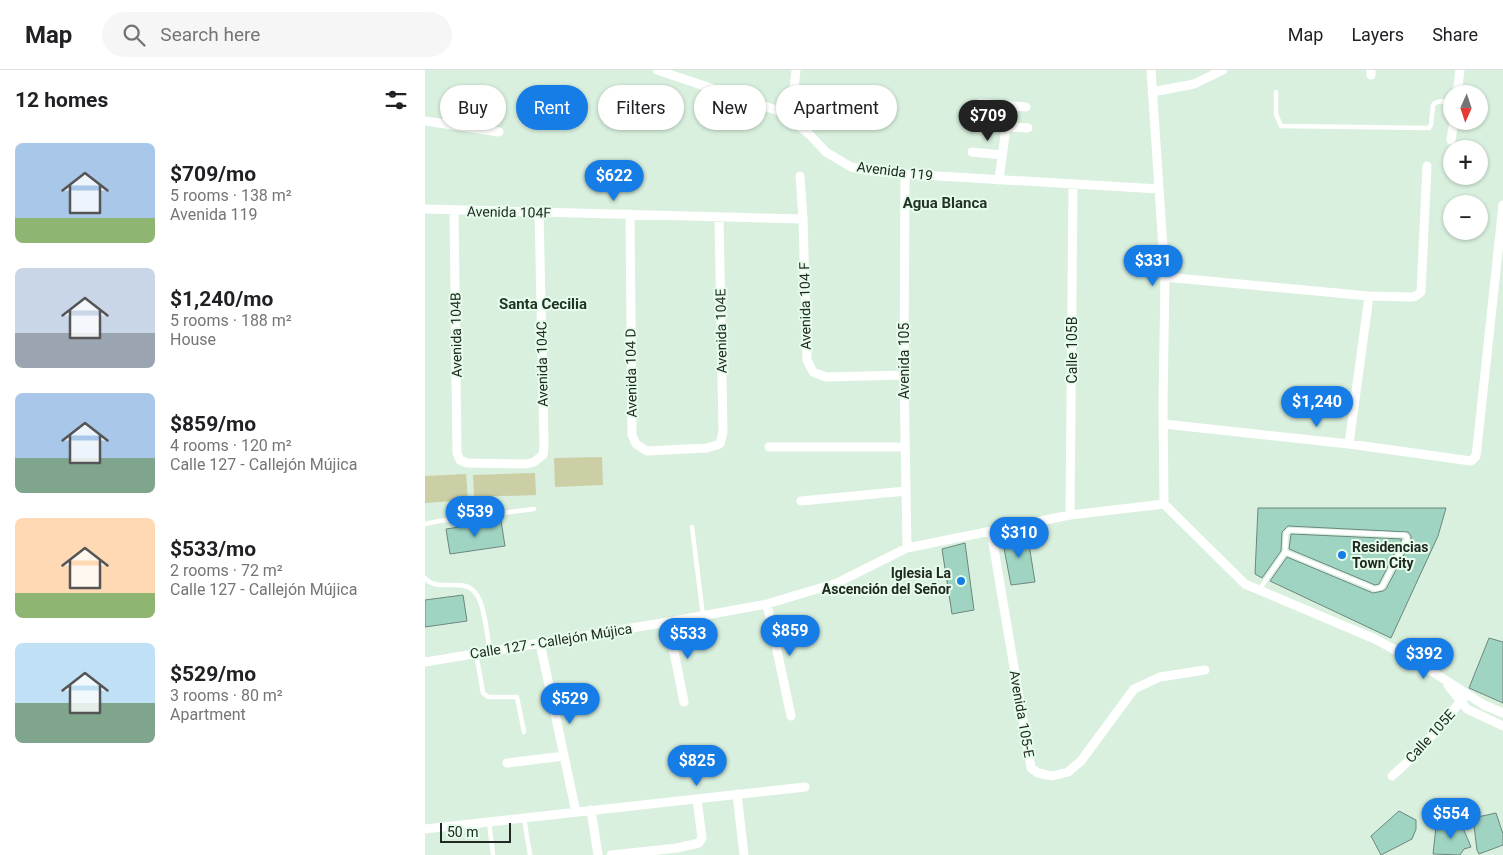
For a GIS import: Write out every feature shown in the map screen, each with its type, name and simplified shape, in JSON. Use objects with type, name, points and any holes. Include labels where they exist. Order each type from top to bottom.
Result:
[{"type":"street","name":"Avenida 119","points":[[657,70],[677,73],[776,110]]},
{"type":"street","points":[[794,85],[796,70]]},
{"type":"street","points":[[1151,70],[1165,277],[1164,504],[1245,584],[1375,639],[1443,678],[1464,698],[1503,712]]},
{"type":"street","points":[[1152,92],[1193,84],[1223,70]]},
{"type":"street","points":[[1458,85],[1461,70]]},
{"type":"street","points":[[979,103],[1026,107]]},
{"type":"street","points":[[999,180],[1009,105]]},
{"type":"street","points":[[425,121],[499,132]]},
{"type":"street","points":[[977,125],[1028,128]]},
{"type":"street","name":"Avenida 119","points":[[804,130],[826,152],[851,167],[871,171],[1159,189]]},
{"type":"street","points":[[1451,140],[1453,130]]},
{"type":"street","points":[[972,152],[1002,155]]},
{"type":"street","points":[[1165,277],[1369,296],[1416,296],[1421,292],[1427,166]]},
{"type":"street","name":"Avenida 105","points":[[905,174],[904,375],[907,548]]},
{"type":"street","name":"Avenida 104 F","points":[[800,176],[807,360],[813,372],[826,377],[904,375]]},
{"type":"street","name":"Calle 105B","points":[[1070,515],[1073,184]]},
{"type":"street","points":[[1164,424],[1349,444],[1471,462],[1476,456],[1503,205]]},
{"type":"street","name":"Avenida 104F","points":[[425,210],[803,219]]},
{"type":"street","name":"Avenida 104B","points":[[454,210],[457,452],[460,460],[467,463],[526,464],[534,462],[543,455]]},
{"type":"street","name":"Avenida 104C","points":[[539,212],[543,455]]},
{"type":"street","name":"Avenida 104 D","points":[[630,214],[632,435],[637,444],[647,451],[707,448],[719,444]]},
{"type":"street","name":"Avenida 104E","points":[[719,216],[723,432],[719,444]]},
{"type":"street","points":[[1349,444],[1369,296]]},
{"type":"street","points":[[769,447],[905,447]]},
{"type":"street","points":[[801,501],[906,492]]},
{"type":"street","name":"Calle 127 - Callejón Mújica","points":[[425,662],[767,604],[837,583],[907,548],[1070,515],[1164,504]]},
{"type":"street","name":"Avenida 105-E","points":[[991,531],[1031,768],[1037,774],[1052,776],[1068,772],[1081,761],[1134,689],[1160,677],[1205,670]]},
{"type":"street","points":[[767,604],[791,716]]},
{"type":"street","points":[[668,622],[684,702]]},
{"type":"street","points":[[540,643],[576,812]]},
{"type":"street","points":[[1464,698],[1467,709],[1503,726]]},
{"type":"street","name":"Calle 105E","points":[[1392,776],[1415,755],[1464,698]]},
{"type":"street","points":[[507,763],[564,756]]},
{"type":"street","points":[[425,829],[805,787]]},
{"type":"street","points":[[737,794],[744,855]]},
{"type":"street","points":[[611,855],[677,848],[699,843],[702,838],[697,799]]},
{"type":"street","points":[[591,810],[598,855]]},
{"type":"lane","points":[[1276,92],[1276,114],[1281,126],[1429,128],[1433,105],[1437,101],[1443,102]]},
{"type":"lane","points":[[425,524],[534,509]]},
{"type":"lane","points":[[692,527],[703,616]]},
{"type":"lane","points":[[1259,590],[1285,552],[1286,533],[1289,530],[1405,535],[1407,537],[1382,587],[1379,589],[1285,552]]},
{"type":"lane","points":[[425,578],[428,582],[434,584],[461,584],[471,588],[477,594],[491,651]]},
{"type":"lane","points":[[476,653],[483,693],[488,697],[517,696],[524,732]]},
{"type":"lane","points":[[524,818],[530,855]]},
{"type":"lane","points":[[489,822],[493,855]]},
{"type":"green space","points":[[602,457],[603,485],[555,487],[554,458]]},
{"type":"green space","points":[[535,473],[536,495],[474,497],[473,475]]},
{"type":"green space","points":[[466,474],[468,500],[425,503],[425,476]]},
{"type":"building","name":"Residencias Town City","points":[[1258,508],[1446,508],[1438,536],[1391,638],[1270,581],[1287,557],[1373,593],[1383,591],[1386,589],[1411,541],[1411,536],[1408,532],[1288,526],[1282,532],[1281,551],[1262,578],[1255,574]]},
{"type":"building","points":[[501,521],[505,546],[450,554],[446,529]]},
{"type":"building","points":[[1027,532],[1035,582],[1011,585],[1002,538]]},
{"type":"building","points":[[1291,534],[1402,539],[1379,584],[1375,585],[1289,549]]},
{"type":"building","points":[[965,543],[974,610],[952,614],[942,549]]},
{"type":"building","points":[[463,595],[467,621],[425,627],[425,600]]},
{"type":"building","points":[[1489,638],[1503,642],[1503,703],[1469,688]]},
{"type":"building","points":[[1399,811],[1416,820],[1416,829],[1412,839],[1381,855],[1371,836]]},
{"type":"building","points":[[1496,813],[1503,834],[1503,845],[1479,854],[1473,818]]},
{"type":"building","points":[[1460,821],[1471,847],[1464,849],[1460,855],[1433,854],[1436,827]]},
{"type":"place","name":"Residencias Town City","points":[[1342,555]]},
{"type":"place","name":"Iglesia La Ascención del Señor","points":[[961,581]]},
{"type":"district","name":"Agua Blanca","points":[[945,203]]},
{"type":"district","name":"Santa Cecilia","points":[[543,304]]}]
